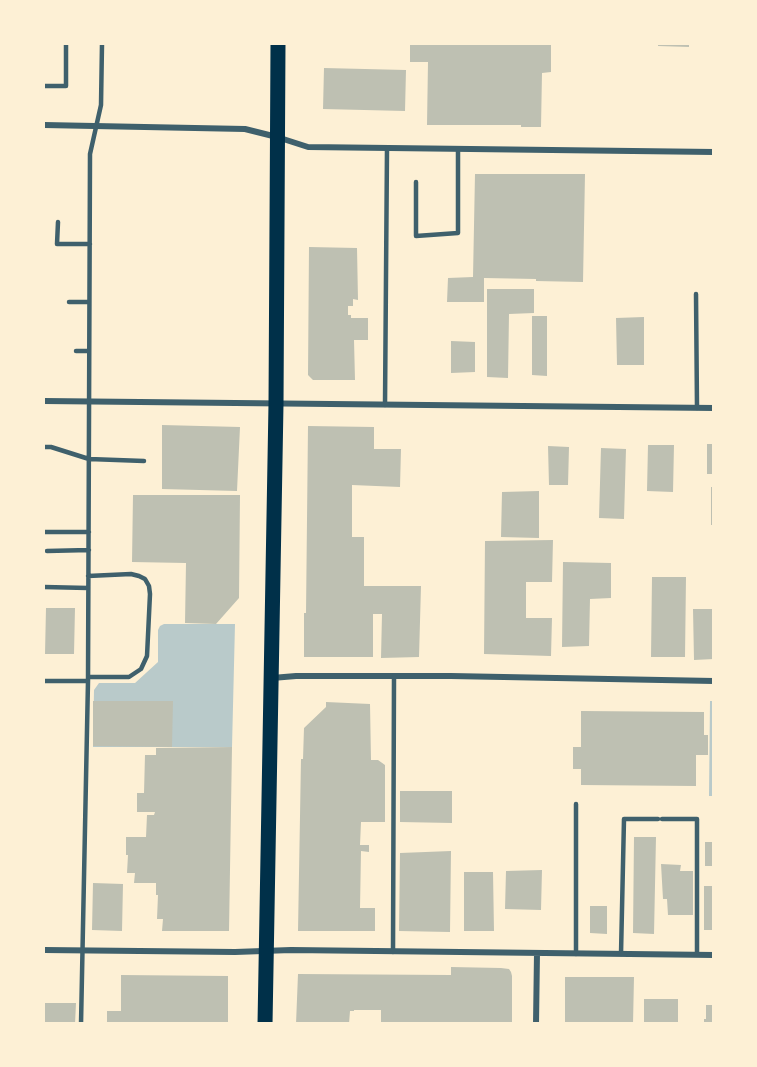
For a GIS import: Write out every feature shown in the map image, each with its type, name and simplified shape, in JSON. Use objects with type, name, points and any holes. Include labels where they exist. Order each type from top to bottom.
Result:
[{"type":"main road","points":[[265,1023],[276,404],[278,44]]},
{"type":"street","points":[[44,125],[245,129],[308,147],[714,152]]},
{"type":"street","points":[[44,401],[714,408]]},
{"type":"street","points":[[271,678],[394,676],[714,681]]},
{"type":"street","points":[[44,950],[714,955]]},
{"type":"street","points":[[536,1023],[537,953]]},
{"type":"lane","points":[[44,86],[66,86],[66,44]]},
{"type":"lane","points":[[81,1023],[88,679],[90,153],[101,105],[102,44]]},
{"type":"lane","points":[[386,405],[387,148]]},
{"type":"lane","points":[[416,182],[416,236],[458,233],[458,149]]},
{"type":"lane","points":[[58,222],[57,244],[90,244]]},
{"type":"lane","points":[[696,294],[697,408]]},
{"type":"lane","points":[[69,302],[89,302]]},
{"type":"lane","points":[[76,351],[89,351]]},
{"type":"lane","points":[[44,447],[51,447],[89,459],[144,461]]},
{"type":"lane","points":[[44,532],[89,532]]},
{"type":"lane","points":[[47,552],[89,550]]},
{"type":"lane","points":[[44,681],[129,677],[141,669],[147,656],[150,594],[149,585],[145,579],[131,574],[88,576]]},
{"type":"lane","points":[[44,587],[88,588]]},
{"type":"lane","points":[[393,952],[394,676]]},
{"type":"lane","points":[[576,804],[576,954]]},
{"type":"lane","points":[[621,954],[624,819],[697,819],[697,954]]},
{"type":"shaded area","points":[[164,624],[235,624],[232,747],[93,747],[94,690],[99,683],[135,683],[158,662],[158,630]]},
{"type":"shaded area","points":[[710,701],[714,701],[713,796],[709,796]]},
{"type":"building","points":[[410,44],[551,44],[551,72],[542,73],[541,127],[427,125],[428,62],[410,62]]},
{"type":"building","points":[[658,44],[689,44],[689,47],[658,46]]},
{"type":"building","points":[[324,68],[406,70],[405,111],[323,109]]},
{"type":"building","points":[[475,174],[585,174],[583,282],[484,278],[484,302],[447,302],[448,278],[473,277]]},
{"type":"building","points":[[309,247],[357,248],[358,300],[353,299],[353,306],[348,306],[348,315],[351,315],[351,318],[368,318],[368,340],[354,340],[355,380],[313,380],[308,375]]},
{"type":"building","points":[[487,289],[534,289],[534,313],[509,314],[508,378],[487,377]]},
{"type":"building","points":[[532,316],[547,316],[547,376],[532,375]]},
{"type":"building","points":[[644,317],[644,365],[617,365],[616,318]]},
{"type":"building","points":[[451,341],[475,342],[475,372],[451,373]]},
{"type":"building","points":[[162,425],[240,427],[237,491],[162,489]]},
{"type":"building","points":[[308,426],[374,427],[374,449],[401,449],[400,487],[352,485],[352,537],[364,537],[364,586],[421,586],[419,657],[381,658],[382,614],[373,614],[373,657],[304,657]]},
{"type":"building","points":[[707,444],[714,444],[714,474],[707,474]]},
{"type":"building","points":[[648,445],[674,445],[673,492],[647,491]]},
{"type":"building","points":[[548,446],[569,447],[568,485],[549,485]]},
{"type":"building","points":[[601,448],[626,449],[624,519],[599,518]]},
{"type":"building","points":[[711,487],[714,487],[714,525],[711,525]]},
{"type":"building","points":[[539,491],[539,538],[501,537],[502,492]]},
{"type":"building","points":[[133,495],[240,495],[239,598],[216,624],[185,623],[186,563],[132,562]]},
{"type":"building","points":[[553,540],[552,582],[526,582],[526,618],[552,618],[551,656],[484,654],[485,541]]},
{"type":"building","points":[[563,562],[611,563],[611,598],[590,599],[589,646],[562,647]]},
{"type":"building","points":[[652,577],[686,577],[685,657],[651,657]]},
{"type":"building","points":[[46,608],[75,608],[74,654],[45,654]]},
{"type":"building","points":[[693,609],[714,609],[714,659],[694,660]]},
{"type":"building","points":[[93,701],[173,701],[172,747],[93,746]]},
{"type":"building","points":[[326,702],[370,704],[371,760],[378,760],[385,765],[385,822],[361,822],[360,845],[369,845],[369,852],[361,851],[360,908],[375,908],[375,931],[298,931],[301,759],[303,759],[304,728],[326,707]]},
{"type":"building","points":[[581,711],[704,712],[704,735],[708,735],[708,755],[696,755],[696,786],[581,785],[581,769],[573,769],[573,747],[581,747]]},
{"type":"building","points":[[232,747],[229,931],[162,931],[163,919],[157,919],[156,883],[134,883],[135,873],[127,873],[126,837],[146,837],[147,815],[154,815],[155,812],[137,812],[137,793],[144,793],[145,755],[156,755],[156,748]]},
{"type":"building","points":[[400,791],[452,791],[452,823],[400,822]]},
{"type":"building","points":[[634,837],[656,837],[654,934],[633,933]]},
{"type":"building","points":[[705,842],[714,842],[714,866],[705,866]]},
{"type":"building","points":[[451,851],[450,932],[399,931],[400,853]]},
{"type":"building","points":[[661,864],[681,865],[680,871],[693,871],[693,915],[668,915],[667,899],[663,899]]},
{"type":"building","points":[[542,870],[541,910],[505,909],[506,871]]},
{"type":"building","points":[[464,872],[493,872],[494,931],[464,931]]},
{"type":"building","points":[[93,883],[123,884],[122,931],[92,930]]},
{"type":"building","points":[[704,886],[714,887],[714,930],[704,930]]},
{"type":"building","points":[[590,906],[607,906],[607,934],[590,933]]},
{"type":"building","points":[[451,967],[509,969],[512,976],[512,1024],[381,1024],[381,1010],[354,1010],[350,1011],[349,1024],[296,1024],[298,974],[451,975]]},
{"type":"building","points":[[121,975],[228,976],[228,1024],[107,1024],[107,1011],[121,1011]]},
{"type":"building","points":[[565,977],[634,977],[633,1024],[565,1024]]},
{"type":"building","points":[[644,999],[678,999],[678,1024],[644,1024]]},
{"type":"building","points":[[44,1003],[76,1003],[75,1024],[44,1024]]},
{"type":"building","points":[[706,1005],[714,1005],[714,1024],[704,1024]]}]
